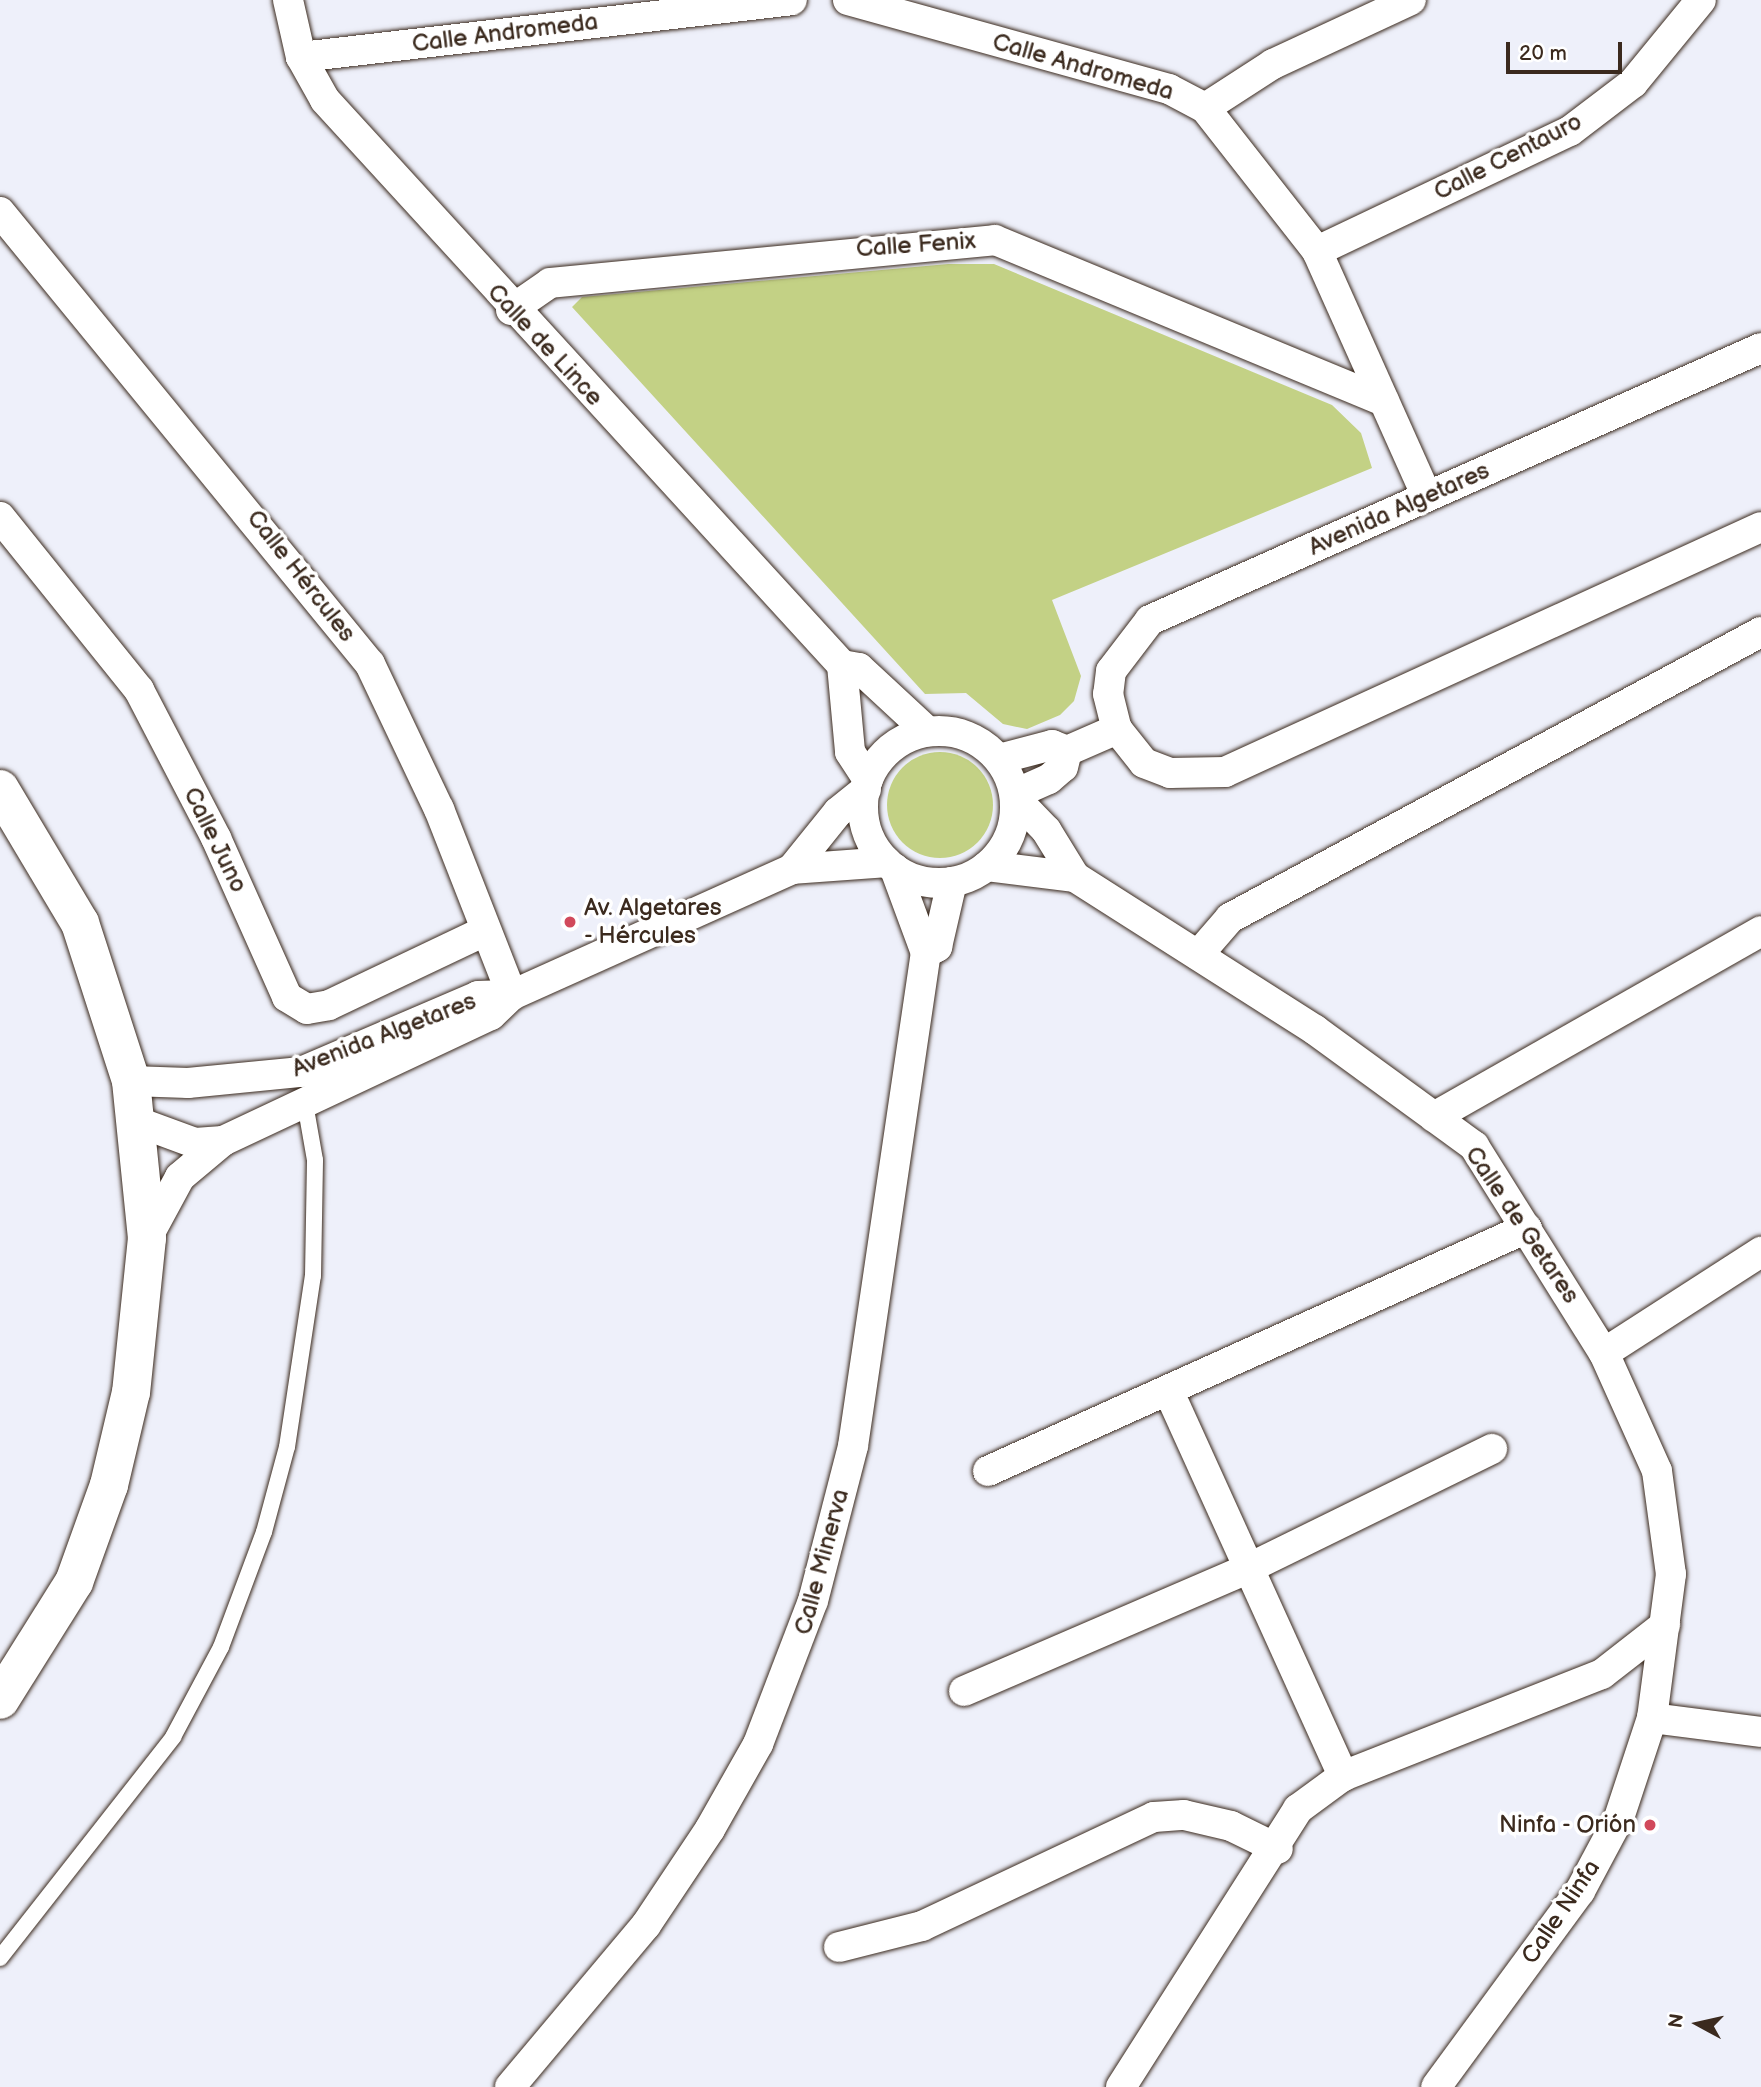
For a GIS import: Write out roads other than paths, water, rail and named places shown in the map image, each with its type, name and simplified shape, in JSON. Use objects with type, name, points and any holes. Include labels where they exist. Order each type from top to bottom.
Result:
[{"type":"street","name":"Calle de Lince","points":[[288,0],[301,57],[324,100],[512,310],[842,666],[859,668],[927,731]]},
{"type":"street","name":"Calle Andromeda","points":[[301,57],[792,0]]},
{"type":"street","name":"Calle Andromeda","points":[[848,0],[1169,89],[1205,107],[1317,251],[1427,497]]},
{"type":"street","points":[[1205,107],[1273,64],[1411,0]]},
{"type":"street","name":"Calle Centauro","points":[[1317,251],[1570,131],[1633,83],[1701,0]]},
{"type":"street","name":"Calle Hércules","points":[[0,212],[370,664],[439,808],[512,995]]},
{"type":"street","name":"Calle Fenix","points":[[512,310],[550,283],[995,240],[1384,401]]},
{"type":"street","name":"Avenida Algetares","points":[[1761,348],[1150,621],[1111,671],[1108,694],[1117,729],[1144,763],[1170,773],[1225,772],[1761,527]]},
{"type":"street","name":"Calle Juno","points":[[0,517],[139,690],[216,838],[287,998],[307,1009],[330,1005],[485,931]]},
{"type":"street","points":[[1198,955],[1230,918],[1761,632]]},
{"type":"street","points":[[842,666],[850,752],[867,785],[870,838],[891,866],[912,879],[952,882],[987,866],[1011,834],[1015,796],[999,759],[967,735],[927,731],[891,748],[867,785]]},
{"type":"street","points":[[999,759],[1052,745],[1067,751],[1117,729]]},
{"type":"street","points":[[1015,796],[1049,779],[1063,766],[1067,751]]},
{"type":"street","name":"Avenida Algetares","points":[[792,869],[838,812],[867,785]]},
{"type":"street","points":[[0,789],[80,923],[131,1080],[138,1122],[147,1238],[131,1392],[109,1485],[74,1582],[0,1700]]},
{"type":"street","name":"Calle de Getares","points":[[1015,796],[1046,830],[1075,877]]},
{"type":"street","name":"Avenida Algetares","points":[[147,1238],[180,1177],[223,1141],[491,1015],[512,995],[792,869],[891,866]]},
{"type":"street","name":"Calle Minerva","points":[[510,2087],[646,1925],[717,1817],[790,1671],[853,1446],[926,953],[891,866]]},
{"type":"street","name":"Calle de Getares","points":[[987,866],[1075,877],[1198,955],[1474,1146],[1604,1353],[1657,1471],[1671,1574],[1652,1718]]},
{"type":"street","name":"Calle Minerva","points":[[926,953],[937,947],[952,882]]},
{"type":"street","points":[[1434,1117],[1761,930]]},
{"type":"street","name":"Avenida Algetares","points":[[131,1080],[188,1083],[301,1072],[478,996],[512,995]]},
{"type":"street","name":"Avenida Algetares","points":[[138,1122],[195,1143],[223,1141]]},
{"type":"street","points":[[988,1471],[1169,1392],[1527,1228]]},
{"type":"street","points":[[1604,1353],[1761,1252]]},
{"type":"street","points":[[1169,1392],[1343,1776]]},
{"type":"street","points":[[964,1691],[1247,1569],[1492,1449]]},
{"type":"street","points":[[1121,2087],[1278,1849],[1298,1809],[1343,1776],[1602,1674],[1665,1625]]},
{"type":"street","points":[[1652,1718],[1761,1732]]},
{"type":"street","name":"Calle Ninfa","points":[[1436,2087],[1580,1891],[1619,1818],[1652,1718]]},
{"type":"street","points":[[839,1947],[922,1926],[1154,1817],[1184,1815],[1231,1826],[1278,1849]]},
{"type":"lane","points":[[0,1958],[173,1737],[221,1647],[264,1532],[287,1447],[313,1276],[315,1160],[305,1103]]},
{"type":"place","name":"Av. Algetares - Hércules","points":[[570,922]]},
{"type":"place","name":"Ninfa - Orión","points":[[1650,1825]]}]
